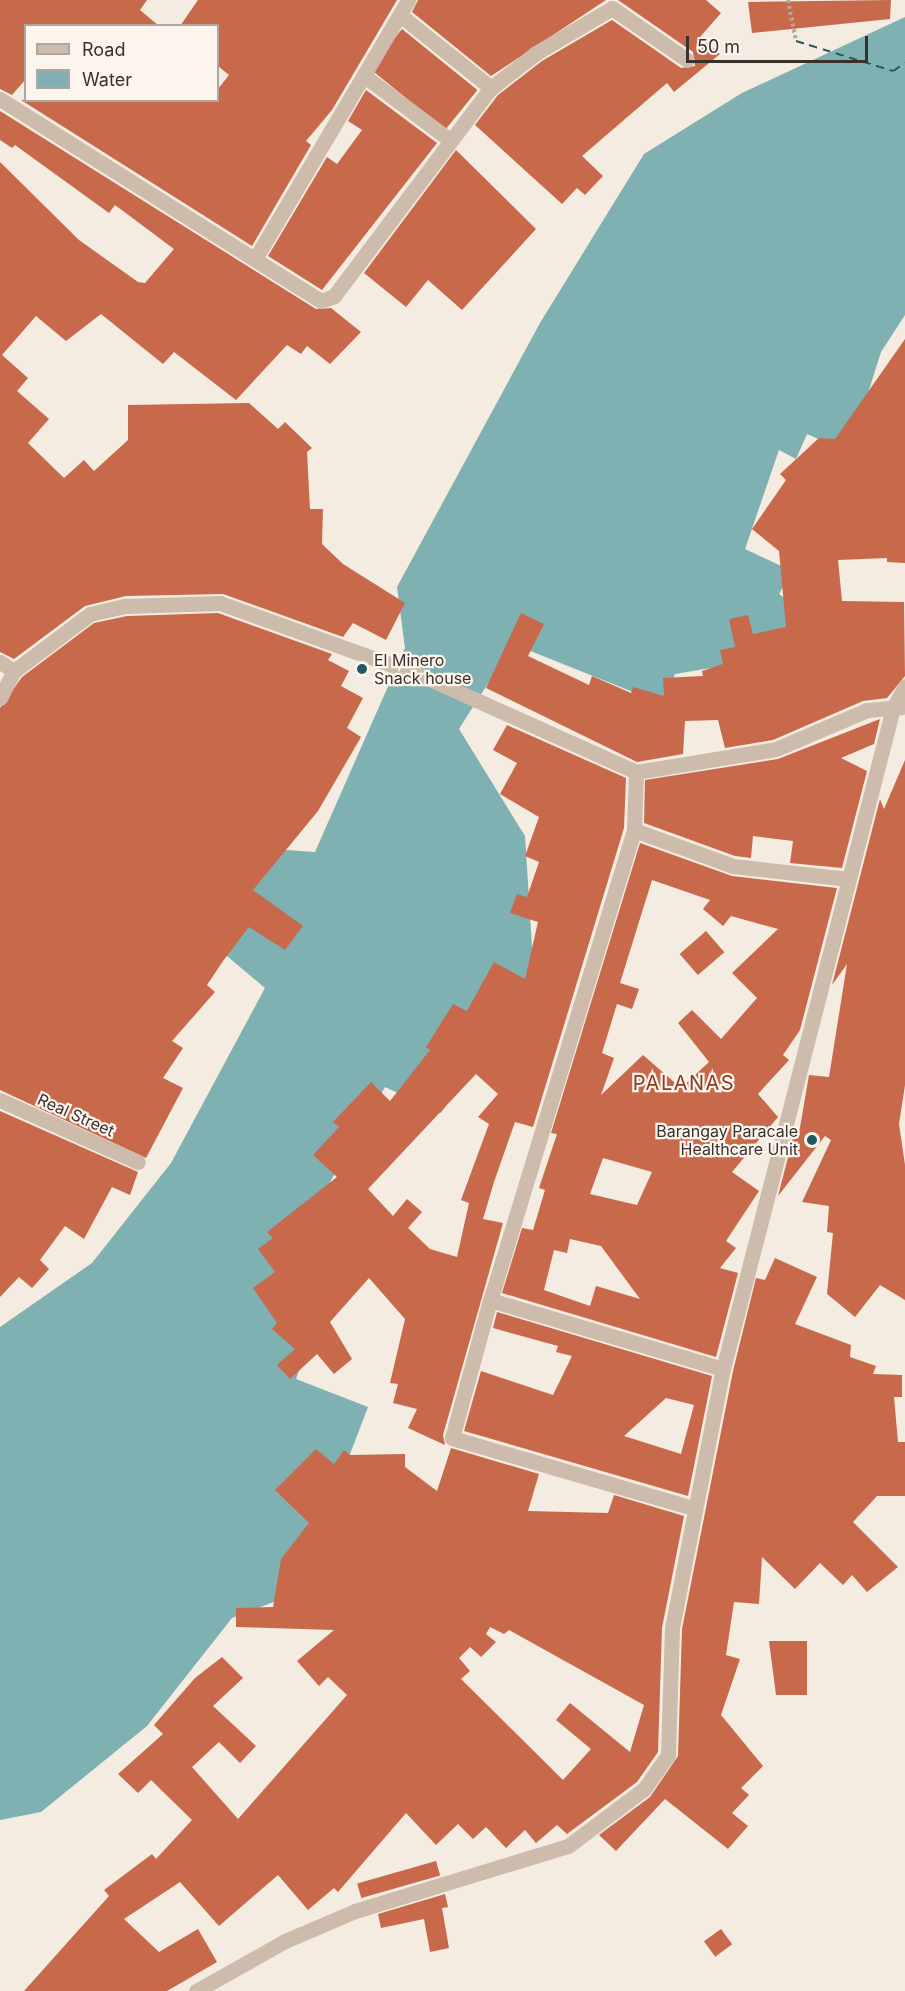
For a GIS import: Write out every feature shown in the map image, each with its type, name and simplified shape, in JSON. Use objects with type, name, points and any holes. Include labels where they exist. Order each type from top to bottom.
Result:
[{"type":"street","points":[[255,259],[367,78],[408,0]]},
{"type":"street","points":[[0,99],[321,301],[334,296],[491,88],[536,53],[612,8],[687,60]]},
{"type":"street","points":[[400,15],[491,88]]},
{"type":"street","points":[[367,78],[450,140]]},
{"type":"street","points":[[0,698],[14,671],[90,614],[126,606],[220,603],[368,655],[496,707],[636,772],[776,749],[867,710],[899,708]]},
{"type":"street","points":[[0,662],[14,671]]},
{"type":"street","points":[[196,1991],[275,1946],[355,1911],[568,1846],[644,1789],[668,1755],[672,1628],[693,1508],[723,1369],[848,879],[905,686]]},
{"type":"street","points":[[636,772],[634,830],[490,1300],[452,1438],[693,1508]]},
{"type":"street","points":[[634,830],[733,866],[848,879]]},
{"type":"street","name":"Real Street","points":[[0,1100],[138,1162]]},
{"type":"street","points":[[490,1300],[723,1369]]},
{"type":"path","points":[[788,0],[796,41]]},
{"type":"water","points":[[905,17],[905,315],[881,352],[849,453],[807,434],[796,459],[779,450],[745,549],[792,571],[779,594],[852,644],[675,674],[663,704],[513,644],[459,729],[525,836],[534,978],[441,1113],[385,1087],[311,1215],[310,1341],[296,1379],[368,1407],[297,1593],[232,1618],[147,1726],[41,1812],[0,1820],[0,1327],[92,1263],[171,1163],[265,988],[214,945],[272,849],[315,852],[405,648],[397,587],[540,323],[644,154],[742,93]]},
{"type":"building","points":[[0,0],[147,0],[140,10],[157,24],[24,24],[24,81],[12,95],[0,89]]},
{"type":"building","points":[[198,0],[397,0],[332,110],[306,141],[311,145],[252,246],[24,102],[219,102],[219,88],[229,75],[219,67],[219,24],[181,24]]},
{"type":"building","points":[[418,0],[606,0],[491,76],[412,12]]},
{"type":"building","points":[[618,0],[706,0],[721,13],[700,37],[720,54],[674,92],[667,83],[582,156],[603,176],[585,195],[577,188],[562,204],[475,125],[498,95],[542,61],[612,20],[681,68],[695,66],[693,52]]},
{"type":"building","points":[[891,0],[890,19],[752,33],[748,2]]},
{"type":"building","points":[[402,29],[477,90],[445,130],[370,69]]},
{"type":"building","points":[[366,90],[437,143],[322,290],[268,256],[327,157],[337,164],[362,130],[348,121]]},
{"type":"building","points":[[0,111],[316,309],[331,308],[361,332],[330,364],[307,346],[301,354],[287,345],[236,400],[174,352],[163,364],[101,314],[66,341],[36,316],[2,355],[28,378],[17,391],[49,419],[28,443],[64,478],[84,460],[94,471],[128,440],[128,405],[249,403],[278,429],[285,422],[312,448],[307,452],[310,509],[323,509],[322,544],[343,564],[405,603],[386,640],[353,623],[343,637],[223,594],[126,596],[85,606],[14,659],[0,652],[0,162],[79,240],[138,282],[145,283],[174,249],[115,205],[109,213],[15,145],[12,148],[0,140]]},
{"type":"building","points":[[456,150],[536,229],[462,310],[428,280],[406,307],[364,273]]},
{"type":"building","points":[[905,339],[905,563],[887,562],[887,558],[838,560],[842,601],[904,602],[905,676],[887,698],[863,701],[773,740],[725,748],[718,720],[685,721],[683,754],[637,762],[486,688],[521,613],[544,624],[528,656],[589,685],[592,676],[631,693],[633,687],[664,696],[663,678],[703,676],[702,671],[723,664],[720,650],[735,647],[729,619],[748,615],[753,634],[786,627],[779,551],[752,529],[786,480],[780,474],[819,438],[835,439]]},
{"type":"building","points":[[218,613],[332,654],[328,660],[349,671],[341,686],[363,698],[347,728],[361,737],[318,811],[253,890],[303,926],[285,950],[249,927],[223,961],[207,985],[215,992],[172,1041],[183,1048],[163,1078],[183,1088],[146,1158],[0,1090],[0,708],[22,677],[94,623],[127,616]]},
{"type":"building","points":[[880,719],[874,744],[841,758],[867,771],[842,868],[790,863],[793,841],[753,836],[751,858],[735,856],[644,823],[645,780],[778,759]]},
{"type":"building","points":[[507,725],[626,778],[624,828],[533,1127],[515,1122],[483,1219],[503,1223],[443,1435],[445,1445],[408,1428],[417,1409],[393,1403],[398,1384],[390,1383],[405,1319],[369,1278],[330,1322],[352,1359],[334,1374],[317,1354],[290,1379],[277,1365],[295,1349],[272,1329],[277,1323],[253,1288],[275,1272],[258,1249],[273,1238],[267,1232],[337,1177],[313,1155],[339,1127],[333,1122],[371,1082],[390,1101],[430,1050],[426,1047],[453,1004],[467,1011],[494,962],[525,979],[538,922],[510,913],[517,894],[527,897],[539,862],[525,856],[539,817],[500,794],[517,763],[493,750]],"holes":[[[476,1074],[498,1094],[478,1117],[489,1124],[461,1200],[469,1203],[457,1257],[430,1249],[408,1228],[422,1212],[407,1199],[393,1216],[368,1189]]]},
{"type":"building","points":[[905,760],[905,1085],[899,1124],[905,1165],[905,1300],[880,1285],[855,1317],[827,1294],[833,1233],[827,1232],[829,1206],[802,1202],[831,1140],[825,1136],[778,1196],[794,1134],[798,1139],[809,1075],[829,1077],[847,964],[832,985],[880,799],[884,809]]},
{"type":"building","points":[[640,843],[732,876],[837,888],[800,1030],[783,1055],[789,1060],[758,1094],[778,1117],[732,1172],[759,1191],[726,1241],[736,1248],[720,1268],[738,1273],[716,1357],[502,1293],[522,1228],[533,1230],[545,1190],[539,1188],[557,1134],[551,1133]],"holes":[[[652,880],[710,900],[703,909],[723,926],[731,916],[778,929],[732,973],[757,998],[721,1039],[692,1010],[678,1023],[709,1062],[681,1088],[643,1055],[601,1095],[614,1058],[602,1053],[617,1004],[632,1009],[639,989],[620,983]],[[603,1158],[652,1172],[637,1205],[590,1194]],[[570,1239],[601,1246],[640,1299],[596,1286],[590,1306],[544,1290],[554,1250],[567,1253]]]},
{"type":"building","points":[[706,931],[724,952],[698,975],[680,954]]},
{"type":"building","points":[[0,1111],[138,1172],[130,1195],[112,1187],[84,1239],[65,1226],[40,1260],[49,1269],[32,1288],[19,1277],[0,1297]]},
{"type":"building","points":[[775,1258],[817,1277],[795,1324],[851,1345],[850,1357],[876,1366],[873,1374],[902,1375],[902,1397],[894,1397],[898,1442],[905,1442],[905,1496],[877,1496],[853,1522],[898,1567],[867,1592],[852,1575],[843,1585],[820,1563],[795,1589],[762,1557],[759,1604],[734,1602],[726,1655],[740,1659],[721,1715],[763,1766],[741,1788],[749,1795],[732,1813],[748,1826],[728,1849],[665,1799],[616,1851],[599,1835],[650,1797],[678,1756],[682,1629],[733,1371],[756,1278],[765,1280]]},
{"type":"building","points":[[497,1312],[712,1376],[688,1496],[464,1431],[481,1371],[553,1395],[572,1356],[556,1352],[558,1346],[493,1328]],"holes":[[[666,1398],[694,1405],[681,1454],[624,1436]]]},
{"type":"building","points":[[451,1448],[539,1474],[528,1511],[608,1513],[614,1495],[684,1516],[662,1628],[658,1752],[637,1782],[567,1834],[557,1825],[536,1843],[525,1830],[506,1848],[486,1827],[473,1839],[458,1824],[436,1845],[406,1813],[338,1892],[334,1888],[308,1910],[278,1875],[219,1926],[180,1882],[124,1919],[159,1952],[198,1929],[217,1962],[167,1991],[24,1991],[109,1896],[104,1890],[152,1854],[156,1859],[192,1820],[151,1780],[138,1793],[118,1774],[163,1734],[154,1725],[195,1678],[222,1657],[243,1678],[213,1706],[256,1746],[240,1763],[219,1742],[192,1767],[238,1819],[347,1695],[328,1677],[319,1686],[297,1661],[334,1630],[236,1627],[236,1608],[273,1607],[281,1559],[309,1523],[275,1490],[316,1449],[334,1464],[344,1450],[350,1455],[405,1454],[405,1467],[437,1491]],"holes":[[[490,1627],[504,1634],[509,1630],[644,1705],[630,1752],[570,1703],[556,1720],[591,1749],[563,1780],[461,1679],[470,1671],[459,1658],[470,1647],[481,1657],[496,1642],[486,1634]]]},
{"type":"building","points":[[769,1641],[807,1641],[807,1695],[776,1695]]},
{"type":"building","points":[[436,1861],[440,1875],[361,1898],[357,1884]]},
{"type":"building","points":[[445,1894],[448,1907],[442,1908],[449,1948],[430,1952],[424,1919],[381,1928],[378,1914]]},
{"type":"building","points":[[721,1929],[732,1944],[715,1957],[704,1941]]},
{"type":"ferry route","points":[[796,41],[893,71],[905,63]]},
{"type":"place","name":"El Minero Snack house","points":[[362,669]]},
{"type":"place","name":"Barangay Paracale Healthcare Unit","points":[[812,1140]]},
{"type":"district","name":"PALANAS","points":[[684,1083]]}]
